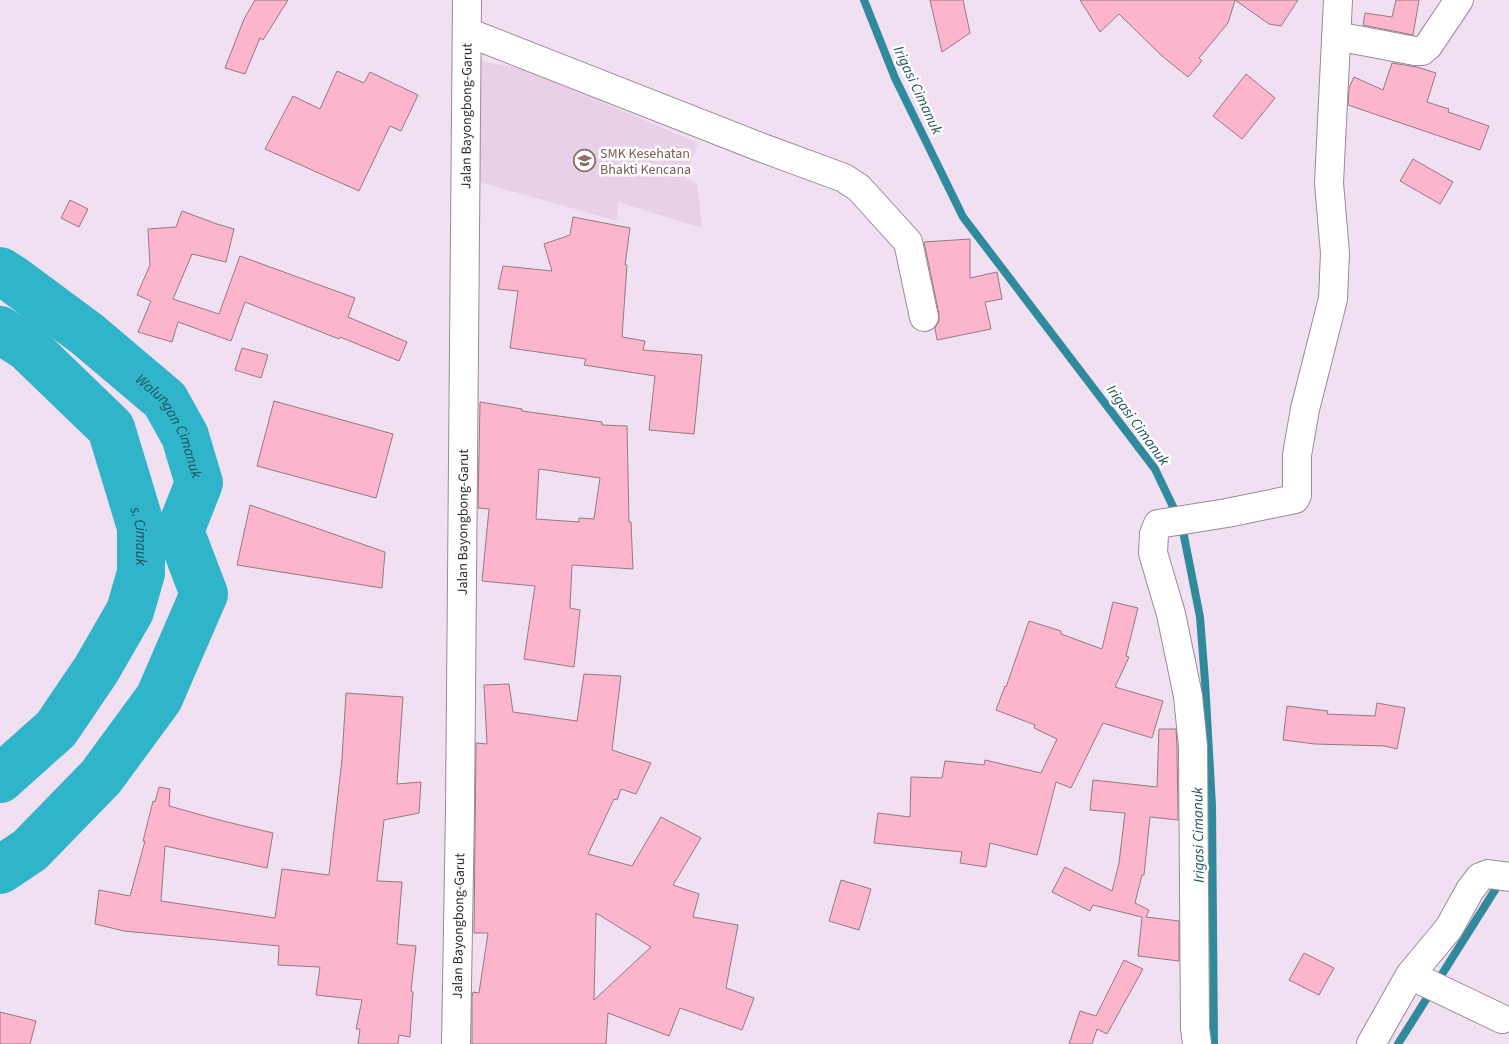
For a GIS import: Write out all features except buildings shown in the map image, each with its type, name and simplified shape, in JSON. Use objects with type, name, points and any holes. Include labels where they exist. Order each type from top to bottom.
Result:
[{"type":"street","name":"Jalan Bayongbong-Garut","points":[[456,1044],[460,810],[467,0]]},
{"type":"street","points":[[1197,1044],[1195,1028],[1193,746],[1188,696],[1171,614],[1153,553],[1154,534],[1158,524],[1295,498],[1297,495],[1297,455],[1305,409],[1333,299],[1335,253],[1329,183],[1338,0]]},
{"type":"street","points":[[1336,36],[1422,51],[1428,46],[1459,0]]},
{"type":"street","points":[[467,32],[844,178],[859,188],[908,242],[924,317]]},
{"type":"street","points":[[1371,1044],[1410,975],[1449,928],[1470,890],[1480,877],[1488,874],[1509,877]]},
{"type":"street","points":[[1410,975],[1502,1019]]},
{"type":"shaded area","name":"SMK Kesehatan Bhakti Kencana","points":[[476,60],[524,69],[698,143],[685,178],[697,184],[702,228],[618,202],[617,221],[476,181]]},
{"type":"waterway","name":"Irigasi Cimanuk","points":[[864,0],[895,78],[963,217],[1155,469],[1177,515]]},
{"type":"waterway","name":"Walungan Cimanuk","points":[[0,271],[87,334],[165,400],[185,436],[199,483],[180,531],[204,594],[159,698],[101,777],[30,850],[0,870]]},
{"type":"waterway","name":"s. Cimauk","points":[[0,330],[27,347],[111,428],[141,527],[141,573],[130,611],[96,670],[56,729],[0,779]]},
{"type":"waterway","name":"Irigasi Cimanuk","points":[[1182,526],[1200,617],[1205,681],[1212,806],[1214,1044]]},
{"type":"waterway","points":[[1398,1044],[1500,882]]},
{"type":"place","name":"SMK Kesehatan Bhakti Kencana","points":[[584,161]]}]
